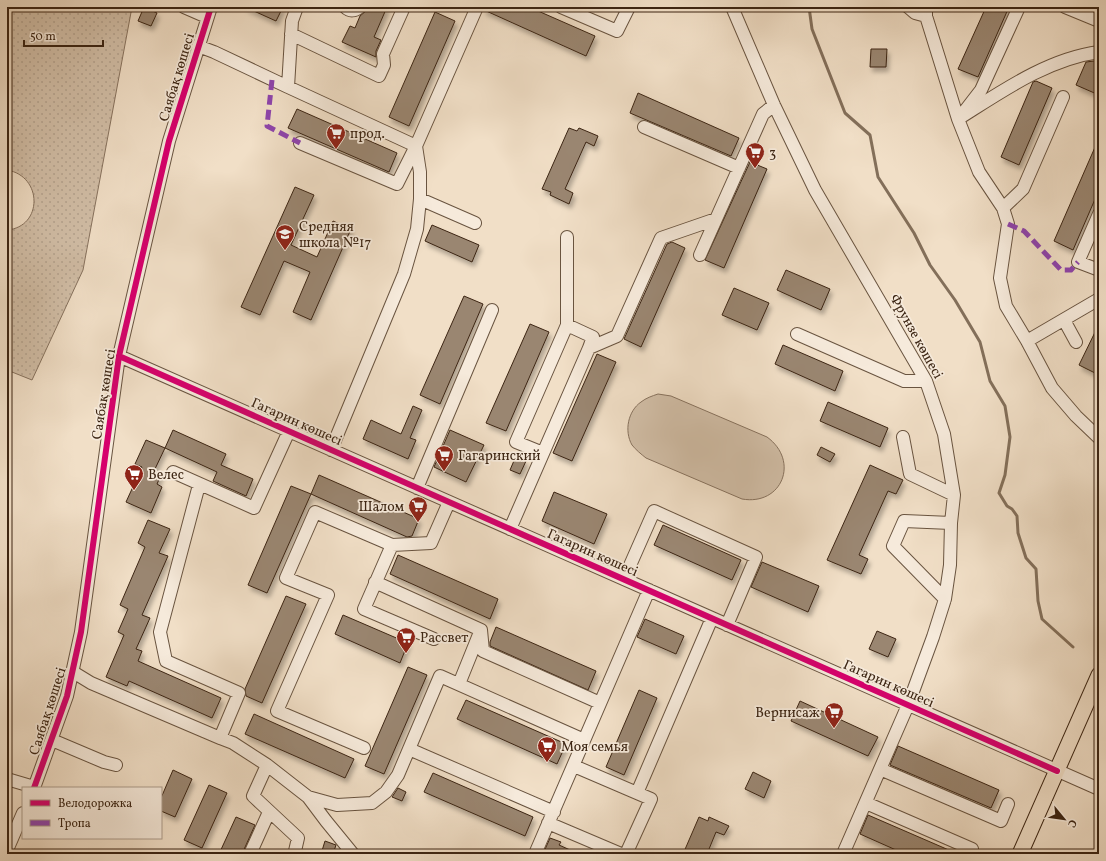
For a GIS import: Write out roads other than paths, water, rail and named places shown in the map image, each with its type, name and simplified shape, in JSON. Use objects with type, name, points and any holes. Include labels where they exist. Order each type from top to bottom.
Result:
[{"type":"main road","points":[[1020,854],[1099,675]]},
{"type":"street","points":[[184,7],[209,12]]},
{"type":"street","points":[[288,87],[292,21],[297,7]]},
{"type":"street","points":[[345,7],[351,11],[360,7]]},
{"type":"street","points":[[291,34],[379,76],[384,65],[383,54],[404,7]]},
{"type":"street","points":[[300,143],[396,184],[416,146],[477,7]]},
{"type":"street","points":[[560,7],[617,31],[629,7]]},
{"type":"street","name":"Фрунзе көшесі","points":[[732,7],[774,105],[816,190],[926,381],[944,434],[954,495],[951,523],[950,565],[945,600],[908,705],[843,854]]},
{"type":"street","points":[[908,7],[915,13],[926,11],[958,119],[979,172],[1003,208],[1008,224],[1000,278],[1006,306],[1028,342],[1052,388],[1076,416],[1099,438]]},
{"type":"street","points":[[958,119],[981,90],[1019,7]]},
{"type":"street","points":[[1065,7],[1099,21]]},
{"type":"street","name":"Саябақ көшесі","points":[[34,787],[67,696],[73,672],[81,632],[120,356],[168,141],[209,12]]},
{"type":"street","points":[[198,46],[214,52],[416,146]]},
{"type":"street","points":[[958,119],[1007,88],[1035,73],[1077,56],[1099,52]]},
{"type":"street","points":[[1003,208],[1023,189],[1063,97]]},
{"type":"street","points":[[700,254],[763,114],[774,105]]},
{"type":"street","points":[[644,127],[739,168]]},
{"type":"street","points":[[331,450],[404,274],[417,229],[420,199],[420,172],[416,146]]},
{"type":"street","points":[[420,199],[475,223]]},
{"type":"street","points":[[1099,214],[1078,262],[1099,270]]},
{"type":"street","points":[[589,348],[617,336],[661,238],[716,219]]},
{"type":"street","points":[[543,453],[516,442],[567,325],[567,237]]},
{"type":"street","points":[[1028,342],[1099,299]]},
{"type":"street","points":[[417,488],[492,310]]},
{"type":"street","points":[[1064,320],[1076,342]]},
{"type":"street","points":[[510,529],[593,337],[567,325]]},
{"type":"street","points":[[797,334],[904,381],[926,381]]},
{"type":"street","name":"Гагарин көшесі","points":[[120,356],[1099,789]]},
{"type":"street","points":[[173,472],[254,508],[289,431]]},
{"type":"street","points":[[903,437],[910,474],[954,495]]},
{"type":"street","points":[[199,484],[160,632],[166,661],[239,694],[220,738]]},
{"type":"street","points":[[364,748],[277,711],[328,595],[286,578],[315,512],[392,545],[431,543],[450,502]]},
{"type":"street","points":[[624,579],[654,511],[756,557],[727,625]]},
{"type":"street","points":[[945,600],[893,546],[904,521],[951,523]]},
{"type":"street","points":[[392,545],[364,608],[434,639]]},
{"type":"street","points":[[375,582],[481,630]]},
{"type":"street","points":[[535,854],[649,590]]},
{"type":"street","points":[[637,793],[712,618]]},
{"type":"street","points":[[459,684],[481,630]]},
{"type":"street","points":[[481,630],[482,651],[600,704]]},
{"type":"street","points":[[73,672],[92,683],[233,743],[267,765],[308,797],[353,854]]},
{"type":"street","points":[[308,797],[336,805],[372,803],[386,792],[398,775],[440,676],[584,740]]},
{"type":"street","points":[[52,740],[104,762],[118,761]]},
{"type":"street","points":[[409,749],[551,817],[621,854]]},
{"type":"street","points":[[267,765],[253,796],[298,838],[295,851]]},
{"type":"street","points":[[574,766],[650,799],[626,854]]},
{"type":"street","points":[[880,769],[1001,821],[1008,804]]},
{"type":"street","points":[[7,779],[31,787]]},
{"type":"street","points":[[866,803],[972,849]]},
{"type":"street","points":[[250,854],[269,812]]},
{"type":"street","points":[[7,850],[22,815]]},
{"type":"waterway","points":[[809,7],[812,29],[845,113],[870,135],[878,177],[914,233],[930,265],[955,300],[980,342],[990,381],[1005,406],[1010,437],[1005,475],[999,493],[1007,506],[1012,509],[1017,516],[1018,533],[1026,558],[1036,569],[1038,601],[1042,619],[1073,647]]},
{"type":"place","name":"прод.","points":[[336,150]]},
{"type":"place","name":"3","points":[[755,169]]},
{"type":"place","name":"Средняя школа №17","points":[[285,251]]},
{"type":"place","name":"Гагаринский","points":[[444,472]]},
{"type":"place","name":"Велес","points":[[134,491]]},
{"type":"place","name":"Шалом","points":[[418,523]]},
{"type":"place","name":"Рассвет","points":[[406,654]]},
{"type":"place","name":"Вернисаж","points":[[834,729]]},
{"type":"place","name":"Моя семья","points":[[547,763]]}]
